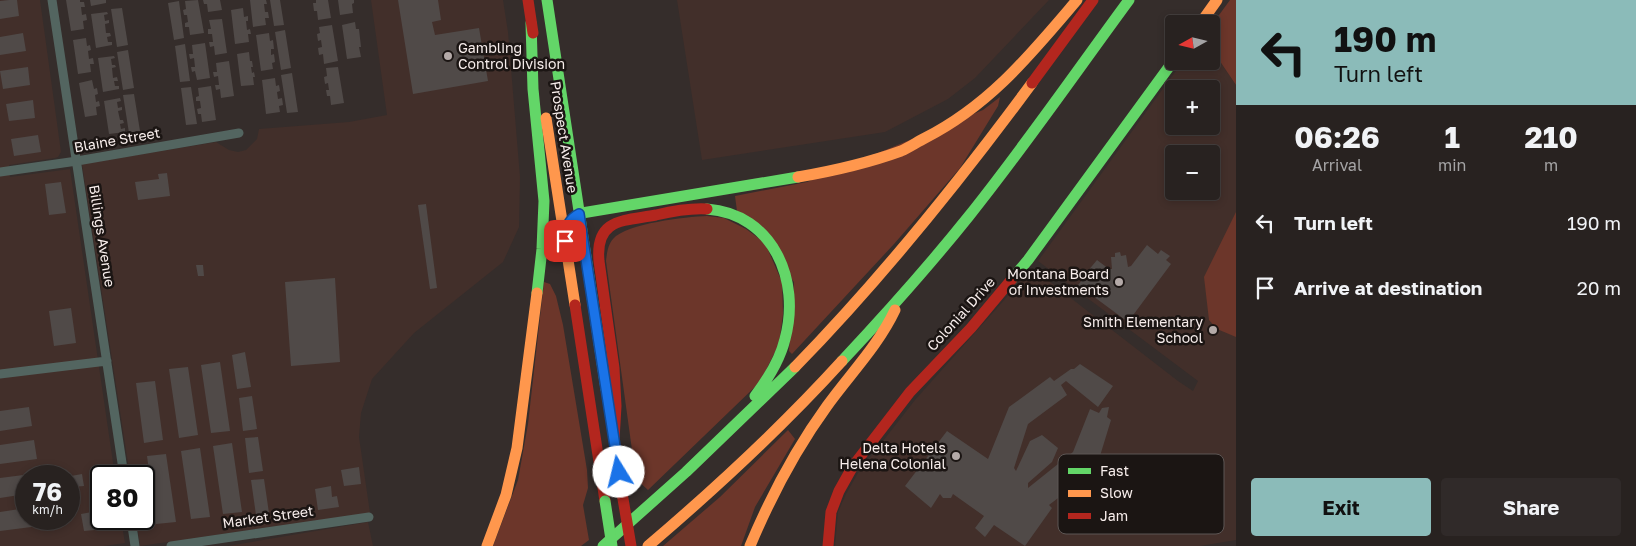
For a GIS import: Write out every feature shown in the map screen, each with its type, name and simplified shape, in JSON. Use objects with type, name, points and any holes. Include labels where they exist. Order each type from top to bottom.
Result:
[{"type":"main road","name":"Prospect Avenue","points":[[528,0],[612,546]]},
{"type":"main road","name":"Prospect Avenue","points":[[547,0],[630,546]]},
{"type":"main road","points":[[565,244],[566,229],[572,218],[579,214],[826,172],[868,162],[903,150],[945,128],[984,100],[1025,60],[1077,0]]},
{"type":"main road","points":[[603,546],[730,432],[803,359],[895,257],[976,157],[1093,0]]},
{"type":"main road","points":[[648,546],[710,492],[784,422],[902,296],[1010,163],[1129,0]]},
{"type":"main road","points":[[1206,15],[1217,0]]},
{"type":"main road","points":[[487,546],[506,495],[517,448],[542,249],[544,201],[533,89],[531,23]]},
{"type":"main road","name":"Colonial Drive","points":[[828,546],[831,512],[839,491],[853,466],[910,392],[970,328],[1028,260],[1167,70]]},
{"type":"main road","points":[[614,440],[616,399],[614,368],[598,257],[602,235],[609,227],[626,220],[687,210],[718,210],[742,219],[756,228],[768,240],[778,254],[785,269],[789,286],[790,304],[786,340],[776,366],[762,387],[679,479]]},
{"type":"main road","points":[[750,546],[765,510],[794,456],[826,407],[885,332],[902,296]]},
{"type":"street","name":"Billings Avenue","points":[[52,0],[122,465]]},
{"type":"street","name":"Blaine Street","points":[[0,172],[77,161],[239,133]]},
{"type":"street","points":[[0,374],[107,361]]},
{"type":"street","name":"Market Street","points":[[171,546],[369,517]]},
{"type":"street","points":[[133,530],[135,546]]},
{"type":"shaded area","points":[[0,0],[40,0],[61,152],[55,158],[9,165],[10,177],[70,169],[113,465],[90,465],[90,530],[123,530],[125,543],[104,546],[0,546]]},
{"type":"shaded area","points":[[371,0],[503,0],[508,32],[520,177],[519,227],[503,262],[414,333],[372,379],[361,413],[359,437],[370,513],[140,546],[138,530],[155,530],[155,465],[128,465],[82,164],[216,142],[229,150],[238,152],[246,150],[257,139],[259,129],[349,122],[387,115]]},
{"type":"shaded area","points":[[677,0],[1049,0],[975,78],[948,99],[885,132],[702,160]]},
{"type":"shaded area","points":[[1230,0],[1236,0],[1236,85],[1220,61],[1219,15]]},
{"type":"shaded area","points":[[1220,61],[1236,85],[1236,540],[1200,546],[835,546],[838,512],[858,473],[915,400],[1031,270],[1041,275],[1193,391],[1198,381],[1038,261],[1165,86],[1165,135],[1220,135],[1220,80],[1169,80],[1176,70],[1220,70]]},
{"type":"shaded area","points":[[1000,97],[998,106],[960,168],[894,244],[792,354],[789,351],[794,282],[737,211],[735,196],[807,182],[983,110]]},
{"type":"shaded area","points":[[1236,212],[1236,337],[1217,329],[1209,320],[1204,277]]},
{"type":"shaded area","points":[[707,216],[724,218],[746,229],[765,243],[782,282],[783,314],[779,344],[760,382],[648,490],[636,479],[606,261],[607,252],[613,239],[620,233],[631,229],[657,222]]},
{"type":"shaded area","points":[[544,282],[550,284],[556,296],[563,325],[587,470],[588,488],[583,505],[589,540],[581,546],[493,546],[518,480],[528,424]]},
{"type":"shaded area","points":[[788,430],[795,439],[755,507],[741,546],[663,546],[720,497]]},
{"type":"shaded area","points":[[368,522],[373,546],[228,546]]},
{"type":"building","points":[[17,0],[19,16],[0,19],[0,1]]},
{"type":"building","points":[[66,0],[80,0],[80,2],[84,2],[85,7],[81,7],[82,15],[86,14],[87,20],[83,21],[84,29],[71,31]]},
{"type":"building","points":[[90,0],[106,0],[106,3],[91,6]]},
{"type":"building","points":[[198,0],[204,33],[190,35],[189,27],[185,27],[185,23],[188,22],[187,15],[184,15],[183,10],[186,9],[185,1]]},
{"type":"building","points":[[203,0],[220,0],[222,10],[208,12],[207,4],[204,4]]},
{"type":"building","points":[[250,0],[266,0],[267,4],[264,4],[265,12],[268,12],[269,18],[265,18],[266,25],[253,27]]},
{"type":"building","points":[[270,0],[280,0],[284,25],[274,26]]},
{"type":"building","points":[[316,0],[328,0],[331,18],[318,20],[317,11],[314,11],[313,3],[316,3]]},
{"type":"building","points":[[338,0],[354,0],[352,4],[353,13],[340,15]]},
{"type":"building","points":[[398,0],[438,0],[441,20],[432,22],[435,35],[479,28],[488,81],[413,94]]},
{"type":"building","points":[[179,1],[184,38],[174,40],[168,3]]},
{"type":"building","points":[[122,8],[128,45],[117,47],[111,9]]},
{"type":"building","points":[[243,8],[244,17],[248,16],[248,21],[246,21],[247,30],[250,29],[251,34],[248,34],[249,42],[235,44],[231,10]]},
{"type":"building","points":[[107,12],[108,14],[104,15],[105,21],[109,20],[109,23],[105,24],[106,33],[110,33],[111,36],[107,37],[108,42],[112,42],[112,45],[96,48],[91,14]]},
{"type":"building","points":[[222,19],[227,53],[215,55],[214,46],[210,47],[209,42],[213,42],[212,34],[208,34],[208,29],[211,29],[209,20]]},
{"type":"building","points":[[355,22],[356,29],[359,29],[361,57],[347,59],[342,25]]},
{"type":"building","points":[[332,25],[338,61],[324,64],[323,54],[319,55],[318,48],[322,47],[321,40],[318,41],[317,34],[320,33],[319,27]]},
{"type":"building","points":[[285,30],[291,68],[281,70],[275,32]]},
{"type":"building","points":[[23,33],[26,51],[0,55],[0,37]]},
{"type":"building","points":[[269,33],[270,41],[273,40],[274,49],[271,49],[271,55],[274,54],[275,62],[272,63],[273,69],[261,71],[256,35]]},
{"type":"building","points":[[86,38],[87,46],[90,45],[91,50],[88,51],[89,59],[93,58],[94,64],[90,64],[91,72],[78,74],[73,40]]},
{"type":"building","points":[[205,43],[210,78],[197,80],[195,71],[192,72],[191,67],[195,67],[194,58],[190,59],[189,54],[193,54],[192,45]]},
{"type":"building","points":[[185,44],[190,81],[180,82],[175,46]]},
{"type":"building","points":[[128,50],[134,88],[123,90],[117,52]]},
{"type":"building","points":[[249,52],[253,67],[251,67],[252,73],[254,72],[255,77],[253,77],[254,85],[241,86],[237,54]]},
{"type":"building","points":[[114,56],[115,58],[111,59],[112,65],[116,67],[112,68],[113,78],[117,77],[118,81],[114,81],[115,86],[119,86],[119,89],[103,92],[98,58]]},
{"type":"building","points":[[229,61],[234,96],[221,98],[220,89],[216,90],[215,85],[219,85],[218,76],[214,77],[213,72],[217,72],[216,63]]},
{"type":"building","points":[[28,67],[30,85],[3,89],[0,71]]},
{"type":"building","points":[[338,67],[344,103],[331,105],[330,96],[327,96],[326,90],[329,90],[328,83],[325,84],[324,77],[327,76],[326,68]]},
{"type":"building","points":[[292,73],[298,112],[287,113],[281,75]]},
{"type":"building","points":[[275,78],[276,86],[279,85],[280,91],[277,92],[278,99],[282,98],[283,105],[279,106],[280,112],[266,114],[262,80]]},
{"type":"building","points":[[92,80],[94,89],[97,88],[96,102],[99,101],[100,106],[96,107],[97,115],[85,117],[79,83]]},
{"type":"building","points":[[211,86],[216,120],[202,122],[201,114],[198,114],[197,109],[201,108],[200,101],[196,101],[196,97],[199,96],[198,88]]},
{"type":"building","points":[[191,87],[197,124],[186,125],[181,88]]},
{"type":"building","points":[[134,94],[140,131],[129,133],[123,95]]},
{"type":"building","points":[[120,98],[121,101],[117,102],[118,108],[122,107],[122,110],[118,111],[120,120],[123,120],[124,123],[120,124],[121,129],[125,128],[125,132],[109,134],[104,101]]},
{"type":"building","points":[[33,100],[35,118],[9,121],[6,104]]},
{"type":"building","points":[[38,135],[41,152],[14,156],[11,139]]},
{"type":"building","points":[[167,173],[170,196],[138,200],[135,182],[159,179],[158,174]]},
{"type":"building","points":[[61,182],[66,213],[49,215],[45,184]]},
{"type":"building","points":[[426,204],[437,288],[430,289],[418,205]]},
{"type":"building","name":"Montana Board of Investments","points":[[1147,245],[1158,254],[1161,250],[1170,256],[1166,260],[1171,264],[1128,322],[1078,285],[1082,280],[1079,277],[1084,270],[1087,272],[1097,260],[1109,269],[1112,269],[1111,257],[1115,257],[1115,253],[1120,252],[1121,256],[1126,255],[1128,267],[1131,266]]},
{"type":"building","points":[[196,265],[203,265],[204,276],[198,276]]},
{"type":"building","points":[[335,278],[340,362],[291,366],[285,282]]},
{"type":"building","points":[[71,308],[76,343],[54,346],[49,311]]},
{"type":"building","points":[[245,352],[251,387],[237,389],[232,355]]},
{"type":"building","points":[[220,362],[230,431],[211,433],[201,365]]},
{"type":"building","name":"Delta Hotels Helena Colonial","points":[[1080,364],[1113,386],[1098,407],[1066,381],[1061,385],[1067,395],[1028,424],[1014,468],[1016,471],[1030,441],[1042,435],[1058,448],[1052,462],[1028,483],[1028,488],[1058,464],[1058,498],[1049,505],[1052,508],[1025,546],[994,525],[985,537],[975,528],[984,516],[953,494],[951,498],[943,498],[940,494],[931,508],[905,486],[947,431],[988,459],[1009,407],[1050,377],[1054,381],[1071,369]]},
{"type":"building","points":[[188,367],[198,435],[179,438],[169,369]]},
{"type":"building","points":[[155,381],[163,440],[144,443],[136,383]]},
{"type":"building","points":[[252,396],[257,429],[243,431],[239,398]]},
{"type":"building","points":[[29,407],[32,426],[0,431],[0,411]]},
{"type":"building","name":"Delta Hotels Helena Colonial","points":[[1109,407],[1107,417],[1111,420],[1101,454],[1070,454],[1090,409],[1099,413],[1102,408]]},
{"type":"building","points":[[258,437],[263,471],[249,473],[245,438]]},
{"type":"building","points":[[34,440],[37,459],[0,464],[0,445]]},
{"type":"building","points":[[232,443],[242,512],[223,514],[213,446]]},
{"type":"building","points":[[200,448],[210,517],[191,519],[181,451]]},
{"type":"building","points":[[166,454],[176,522],[156,524],[155,465],[148,465],[147,456]]},
{"type":"building","points":[[359,467],[361,484],[344,486],[341,470]]},
{"type":"building","points":[[80,474],[82,474],[84,486],[80,486]]},
{"type":"building","points":[[15,476],[15,496],[0,498],[0,478]]},
{"type":"building","points":[[264,479],[269,513],[256,515],[251,480]]},
{"type":"building","points":[[331,486],[332,497],[337,496],[339,507],[318,510],[315,489]]},
{"type":"building","points":[[15,510],[15,529],[0,531],[0,512]]},
{"type":"building","points":[[90,512],[90,530],[95,530],[84,531],[81,514]]},
{"type":"traffic: fast","points":[[547,0],[606,389]]},
{"type":"traffic: fast","points":[[842,361],[907,290],[990,190],[1129,0]]},
{"type":"traffic: fast","points":[[531,23],[533,89],[544,201],[542,249],[537,293]]},
{"type":"traffic: fast","points":[[1012,279],[1028,260],[1167,70]]},
{"type":"traffic: fast","points":[[565,244],[566,234],[571,222],[582,213],[798,177]]},
{"type":"traffic: fast","points":[[707,209],[730,214],[749,223],[765,237],[777,254],[785,273],[789,294],[789,317],[785,339],[773,369],[755,396]]},
{"type":"traffic: fast","points":[[603,546],[686,472],[795,367]]},
{"type":"traffic: fast","points":[[605,501],[612,546]]},
{"type":"traffic: slow","points":[[798,177],[850,166],[901,151],[948,125],[970,110],[1008,77],[1077,0]]},
{"type":"traffic: slow","points":[[1206,15],[1217,0]]},
{"type":"traffic: slow","points":[[795,367],[889,265],[976,157],[1032,83]]},
{"type":"traffic: slow","points":[[546,118],[575,305]]},
{"type":"traffic: slow","points":[[487,546],[506,495],[517,448],[537,293]]},
{"type":"traffic: slow","points":[[750,546],[775,491],[804,439],[872,348],[895,310]]},
{"type":"traffic: slow","points":[[648,546],[748,457],[842,361]]},
{"type":"traffic: jam","points":[[528,0],[533,33]]},
{"type":"traffic: jam","points":[[1032,83],[1093,0]]},
{"type":"traffic: jam","points":[[614,440],[616,406],[614,368],[599,261],[599,247],[602,237],[607,229],[623,221],[681,210],[707,209]]},
{"type":"traffic: jam","points":[[828,546],[831,512],[839,491],[853,466],[910,392],[971,328],[1012,279]]},
{"type":"traffic: jam","points":[[575,305],[605,501]]},
{"type":"traffic: jam","points":[[613,432],[621,487]]},
{"type":"traffic: jam","points":[[621,487],[631,546]]},
{"type":"place","name":"Gambling Control Division","points":[[448,56]]},
{"type":"place","name":"Montana Board of Investments","points":[[1119,282]]},
{"type":"place","name":"Smith Elementary School","points":[[1213,330]]},
{"type":"place","name":"Delta Hotels Helena Colonial","points":[[956,456]]},
{"type":"route","points":[[565,241],[566,229],[572,218],[579,214],[619,472]]}]
